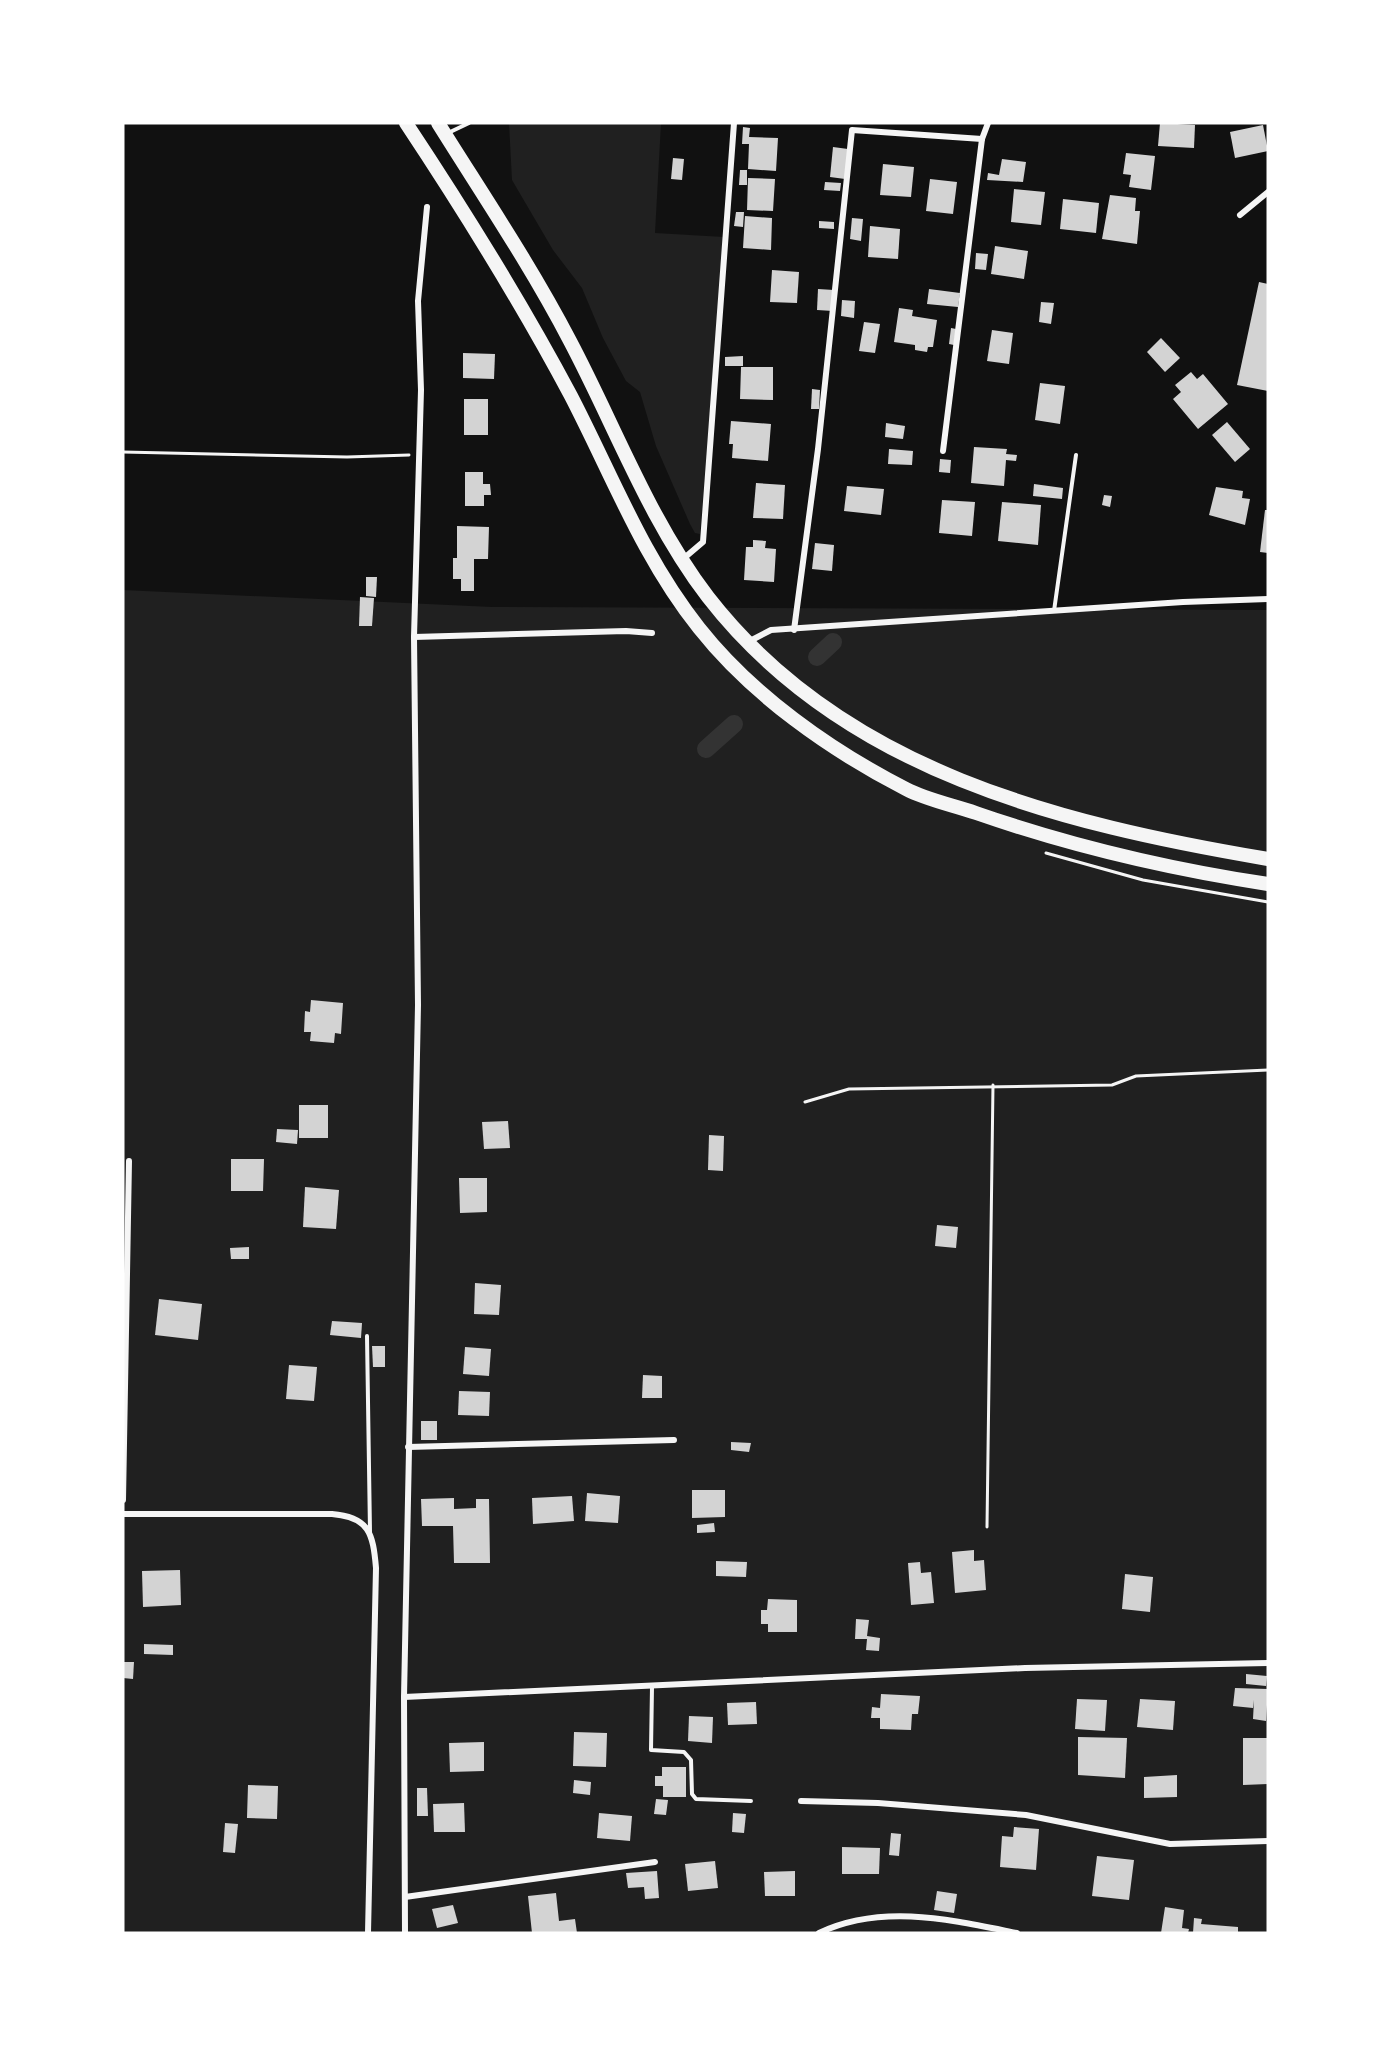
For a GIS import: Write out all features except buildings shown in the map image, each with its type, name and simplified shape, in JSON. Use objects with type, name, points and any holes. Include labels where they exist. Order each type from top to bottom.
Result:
[{"type":"highway","points":[[406,123],[506,278],[572,399],[646,550],[699,628],[758,690],[827,741],[908,790],[1003,823],[1112,854],[1268,884]]},
{"type":"highway","points":[[442,129],[532,271],[598,395],[645,494],[683,559],[707,596],[766,662],[843,722],[903,756],[958,779],[1073,818],[1135,834],[1268,859]]},
{"type":"street","points":[[683,559],[703,542],[734,123]]},
{"type":"street","points":[[943,451],[982,140],[988,123]]},
{"type":"street","points":[[794,630],[818,449],[852,126],[982,140]]},
{"type":"street","points":[[1240,215],[1268,192]]},
{"type":"street","points":[[405,1933],[404,1697],[418,1005],[414,637],[419,526],[417,454],[421,390],[418,301],[427,207]]},
{"type":"street","points":[[748,642],[771,630],[1183,602],[1268,599]]},
{"type":"street","points":[[414,637],[626,631],[652,633]]},
{"type":"street","points":[[123,1500],[129,1161]]},
{"type":"street","points":[[408,1447],[674,1440]]},
{"type":"street","points":[[123,1514],[332,1514],[357,1518],[370,1533],[376,1568],[368,1933]]},
{"type":"street","points":[[404,1697],[1025,1668],[1268,1663]]},
{"type":"street","points":[[801,1801],[878,1803],[1026,1815],[1170,1844],[1268,1841]]},
{"type":"street","points":[[405,1897],[655,1862]]},
{"type":"street","points":[[819,1933],[860,1918],[888,1915],[1017,1933]]},
{"type":"lane","points":[[442,129],[469,123]]},
{"type":"lane","points":[[1054,612],[1076,455]]},
{"type":"lane","points":[[367,1336],[370,1533]]},
{"type":"lane","points":[[652,1687],[651,1750],[684,1752],[691,1760],[692,1794],[696,1799],[751,1801]]},
{"type":"path","points":[[123,452],[347,457],[417,454]]},
{"type":"path","points":[[1043,852],[1143,880],[1268,902]]},
{"type":"path","points":[[805,1102],[849,1089],[993,1085],[1112,1085],[1136,1076],[1268,1071]]},
{"type":"path","points":[[987,1527],[993,1085]]},
{"type":"shaded area","points":[[509,123],[661,123],[655,233],[724,237],[700,534],[695,533],[690,524],[656,446],[640,392],[626,381],[603,338],[582,288],[553,250],[512,180]]},
{"type":"shaded area","points":[[123,590],[492,607],[1268,610],[1268,1933],[123,1933]]},
{"type":"waterway","points":[[817,657],[833,642]]},
{"type":"waterway","points":[[706,749],[734,724]]}]
